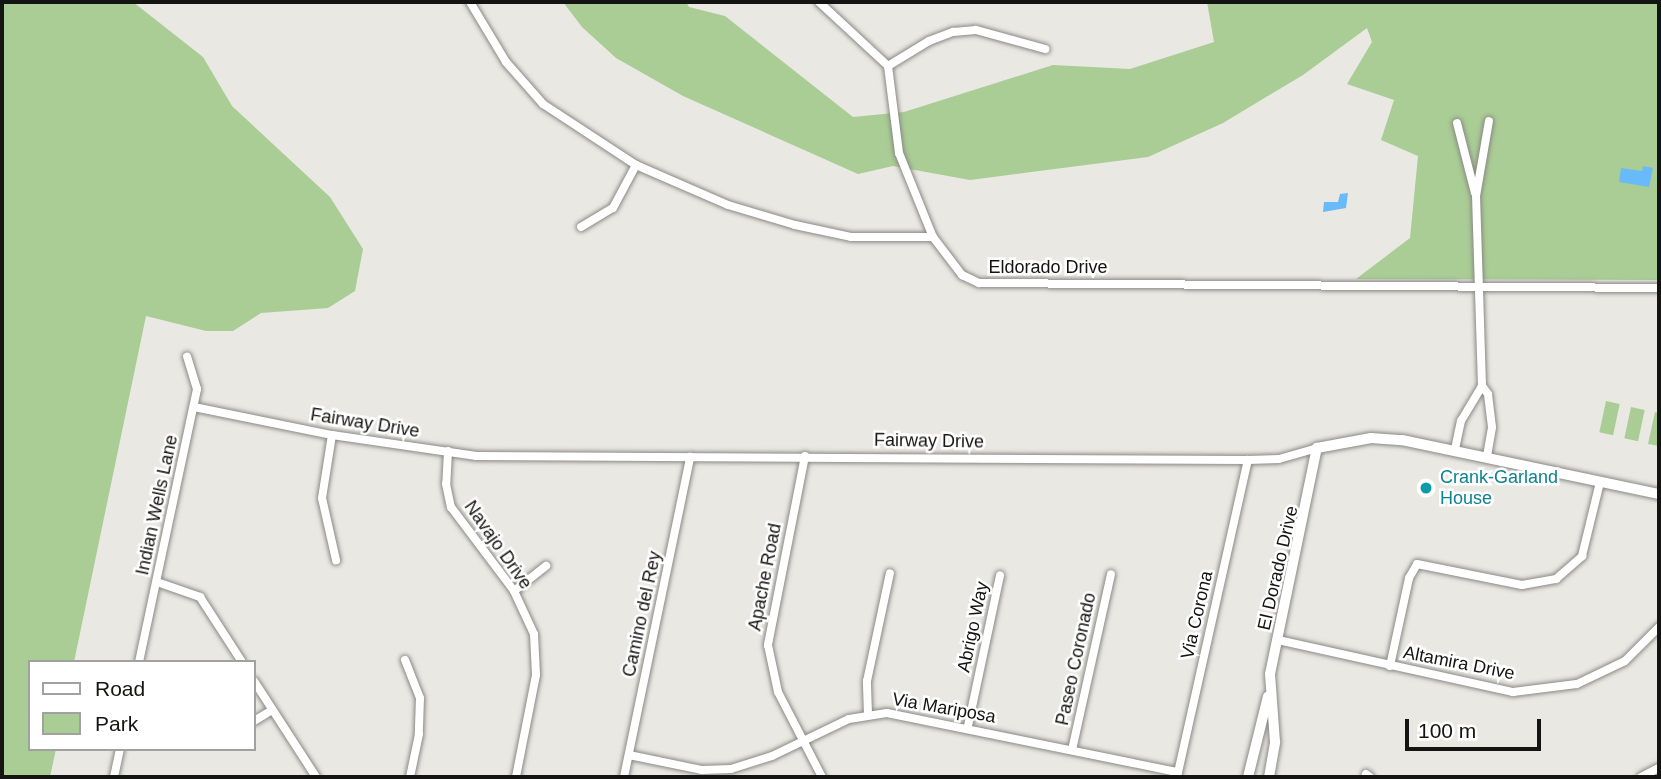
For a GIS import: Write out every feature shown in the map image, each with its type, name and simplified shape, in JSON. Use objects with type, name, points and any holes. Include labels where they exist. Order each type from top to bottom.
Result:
[{"type":"street","points":[[470,2],[506,62],[543,104],[636,165],[728,205],[795,225],[851,237],[933,237]]},
{"type":"street","points":[[819,2],[888,66],[929,41],[953,32],[976,30],[1045,48]]},
{"type":"street","name":"Eldorado Drive","points":[[888,66],[898,153],[933,237],[962,275],[979,283],[1659,288]]},
{"type":"street","points":[[1455,449],[1461,421],[1482,386],[1476,196],[1489,121]]},
{"type":"street","points":[[1457,123],[1476,196]]},
{"type":"street","points":[[581,227],[613,208],[636,165]]},
{"type":"street","name":"Indian Wells Lane","points":[[139,660],[197,389],[187,356]]},
{"type":"street","points":[[1482,386],[1488,394],[1492,427],[1487,456]]},
{"type":"street","name":"Fairway Drive","points":[[194,407],[332,435],[448,451],[527,457],[806,456],[1248,460],[1279,458],[1371,438],[1455,449],[1659,494]]},
{"type":"street","points":[[332,435],[322,498],[336,560]]},
{"type":"street","name":"El Dorado Drive","points":[[1248,777],[1268,696],[1317,448]]},
{"type":"street","name":"Navajo Drive","points":[[448,451],[446,484],[452,507],[514,591],[534,634],[537,676],[516,777]]},
{"type":"street","name":"Apache Road","points":[[806,456],[768,645],[778,691],[822,777]]},
{"type":"street","name":"Camino del Rey","points":[[624,777],[690,457]]},
{"type":"street","name":"Via Corona","points":[[1178,774],[1248,460]]},
{"type":"street","points":[[1390,666],[1409,578],[1417,564],[1522,585],[1556,579],[1582,556],[1600,482]]},
{"type":"street","points":[[514,591],[546,566]]},
{"type":"street","points":[[868,714],[867,681],[890,573]]},
{"type":"street","name":"Paseo Coronado","points":[[1072,750],[1111,574]]},
{"type":"street","name":"Abrigo Way","points":[[968,726],[1000,575]]},
{"type":"street","points":[[157,582],[200,597],[241,660]]},
{"type":"street","name":"Altamira Drive","points":[[1278,640],[1513,692],[1577,684],[1625,660],[1644,647],[1659,627]]},
{"type":"street","points":[[405,660],[420,698],[419,734],[410,777]]},
{"type":"street","points":[[256,684],[316,777]]},
{"type":"street","name":"El Dorado Drive","points":[[1268,696],[1275,742],[1269,777]]},
{"type":"street","points":[[256,720],[272,710]]},
{"type":"street","name":"Via Mariposa","points":[[629,755],[702,770],[731,769],[868,714],[909,714],[1178,774]]},
{"type":"street","points":[[114,777],[120,751]]},
{"type":"street","points":[[1641,777],[1659,768]]},
{"type":"green space","points":[[2,2],[133,2],[203,57],[232,106],[330,197],[363,249],[355,291],[328,308],[261,313],[233,331],[206,331],[146,316],[74,660],[28,660],[28,751],[56,751],[50,777],[2,777]]},
{"type":"green space","points":[[563,2],[686,2],[689,7],[725,16],[853,117],[904,112],[1053,65],[1130,69],[1214,42],[1207,2],[1659,2],[1659,280],[1356,279],[1410,238],[1418,156],[1381,140],[1394,100],[1347,84],[1372,42],[1367,28],[1303,75],[1223,123],[1148,157],[970,180],[893,166],[858,174],[683,96],[616,58],[582,27]]},
{"type":"green space","points":[[1606,401],[1620,404],[1613,435],[1599,432]]},
{"type":"green space","points":[[1631,407],[1645,410],[1638,441],[1624,438]]},
{"type":"green space","points":[[1655,412],[1659,413],[1659,446],[1648,444]]},
{"type":"water","points":[[1643,166],[1653,168],[1649,187],[1619,182],[1621,168],[1642,171]]},
{"type":"water","points":[[1348,193],[1346,208],[1323,212],[1324,202],[1338,202],[1340,194]]},
{"type":"place","name":"Crank-Garland House","points":[[1426,488]]}]
